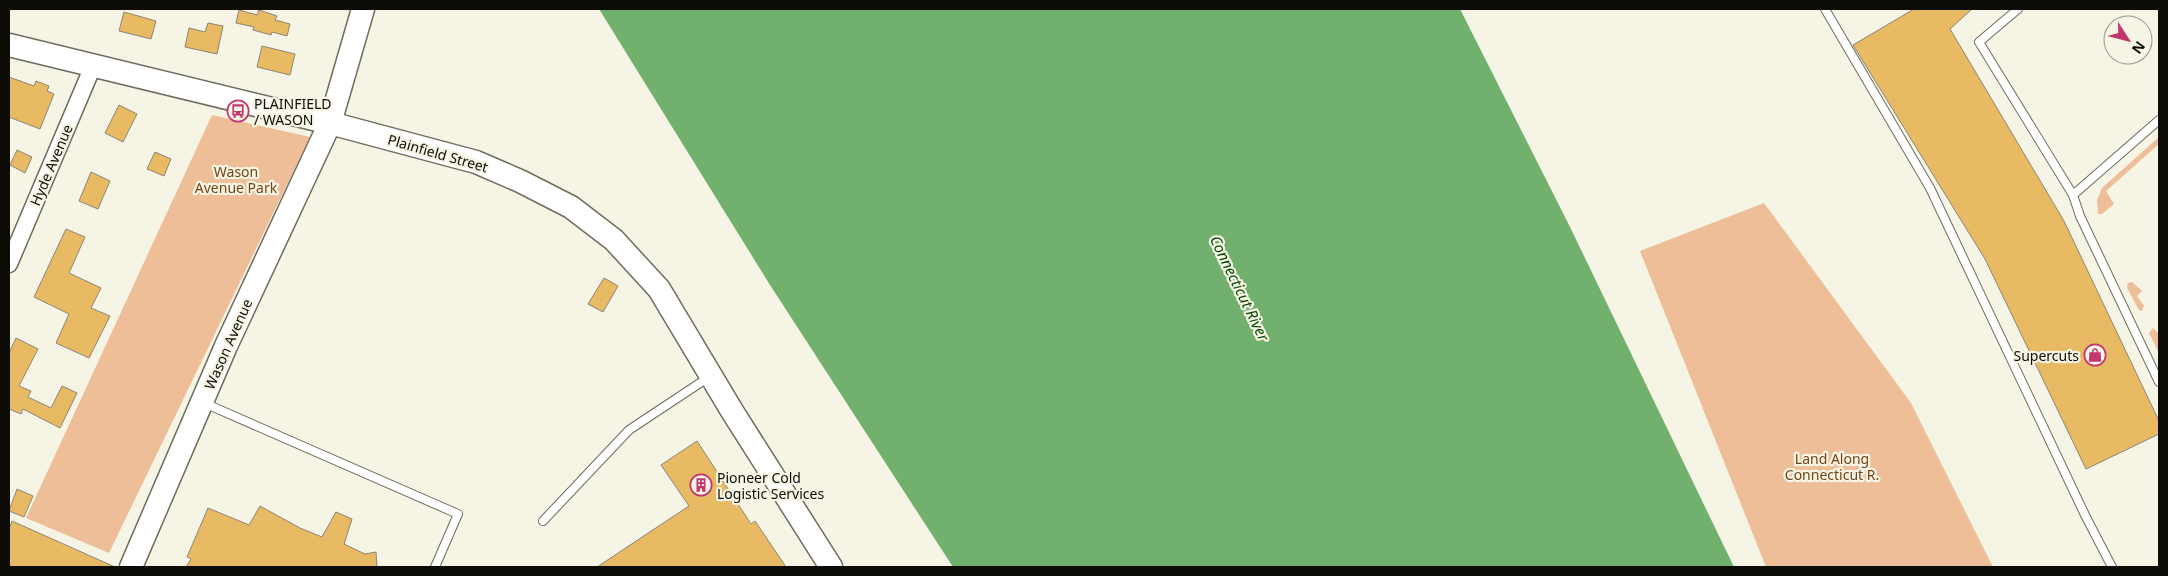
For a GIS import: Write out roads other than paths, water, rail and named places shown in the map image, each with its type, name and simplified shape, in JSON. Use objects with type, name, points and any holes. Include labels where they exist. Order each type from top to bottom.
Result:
[{"type":"street","name":"Wason Avenue","points":[[130,567],[202,402],[330,123],[363,9]]},
{"type":"street","name":"Plainfield Street","points":[[9,45],[330,123],[476,162],[520,181],[571,207],[614,240],[659,289],[711,376],[831,567]]},
{"type":"street","name":"Hyde Avenue","points":[[9,264],[93,66]]},
{"type":"lane","points":[[1825,9],[1930,188],[2081,506],[2112,567]]},
{"type":"lane","points":[[2018,9],[1979,42],[2073,195],[2080,216],[2159,382]]},
{"type":"lane","points":[[2073,195],[2159,120]]},
{"type":"lane","points":[[543,521],[629,430],[711,376]]},
{"type":"lane","points":[[202,402],[458,514],[435,567]]},
{"type":"water","name":"Connecticut River","points":[[599,9],[1460,9],[1570,227],[1734,567],[953,567],[770,285]]},
{"type":"place","name":"PLAINFIELD / WASON","points":[[238,111]]},
{"type":"place","name":"Supercuts","points":[[2095,355]]},
{"type":"place","name":"Pioneer Cold Logistic Services","points":[[701,485]]},
{"type":"park label","name":"Wason Avenue Park","points":[[236,180]]},
{"type":"park label","name":"Land Along Connecticut R.","points":[[1832,466]]}]
